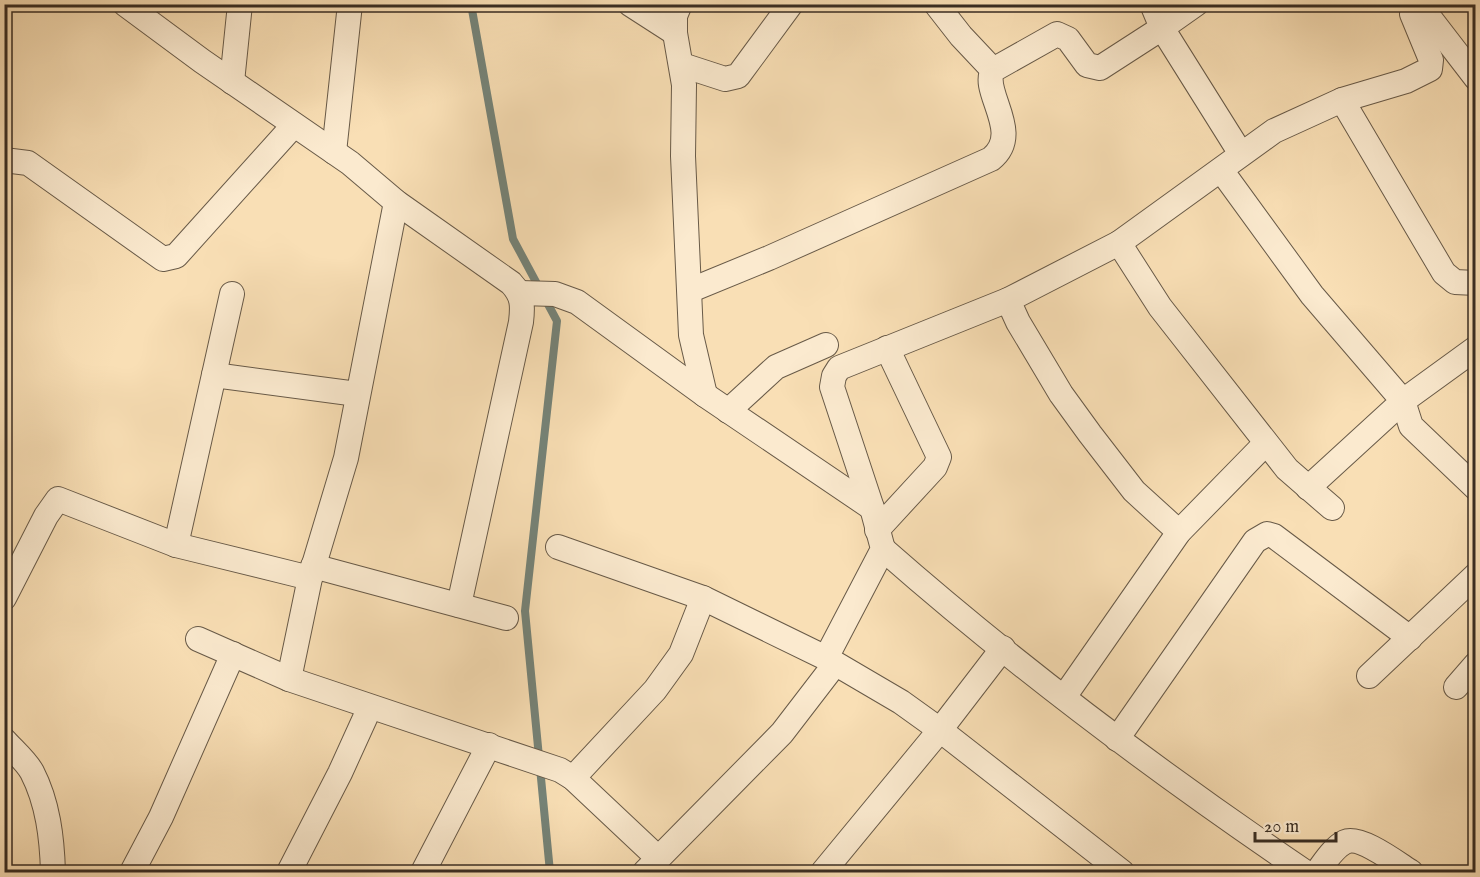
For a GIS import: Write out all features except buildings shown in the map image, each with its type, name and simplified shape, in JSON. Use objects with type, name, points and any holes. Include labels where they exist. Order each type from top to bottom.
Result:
[{"type":"street","points":[[125,4],[232,82],[334,152],[396,202],[511,283],[520,293],[523,304],[521,322],[459,605]]},
{"type":"street","points":[[232,82],[240,4]]},
{"type":"street","points":[[334,152],[350,4]]},
{"type":"street","points":[[630,4],[675,33]]},
{"type":"street","points":[[680,4],[675,16],[675,33],[684,85],[683,156],[691,290],[691,335],[705,395]]},
{"type":"street","points":[[682,65],[732,80],[738,76],[791,4]]},
{"type":"street","points":[[936,4],[960,36],[993,70]]},
{"type":"street","points":[[1152,4],[1162,28],[1241,154]]},
{"type":"street","points":[[691,290],[769,258],[991,159],[1001,148],[1003,139],[1003,126],[991,79],[993,70],[1057,34],[1068,39],[1086,65],[1100,68],[1197,4]]},
{"type":"street","points":[[878,529],[832,387],[834,376],[839,368],[1008,300],[1119,243],[1274,131],[1342,100],[1406,81],[1430,69],[1431,60],[1412,14],[1418,4],[1476,78]]},
{"type":"street","points":[[1342,100],[1444,273],[1455,282],[1476,282]]},
{"type":"street","points":[[4,160],[28,163],[163,258],[170,258],[176,256],[294,125]]},
{"type":"street","points":[[1221,171],[1312,295],[1403,401],[1411,426],[1476,488]]},
{"type":"street","points":[[289,679],[312,572],[346,458],[396,202]]},
{"type":"street","points":[[1119,243],[1160,307],[1266,443],[1287,469],[1332,508]]},
{"type":"street","points":[[520,293],[555,294],[569,298],[728,411],[878,529],[944,603],[1117,739],[1305,873]]},
{"type":"street","points":[[176,545],[232,294]]},
{"type":"street","points":[[1008,300],[1018,322],[1061,394],[1084,426],[1134,491],[1179,532]]},
{"type":"street","points":[[728,411],[776,367],[826,345]]},
{"type":"street","points":[[198,639],[289,679],[538,761],[566,774],[652,865],[782,733],[831,661],[878,529],[934,467],[939,457],[887,348]]},
{"type":"street","points":[[1308,488],[1403,401],[1476,348]]},
{"type":"street","points":[[214,375],[357,394]]},
{"type":"street","points":[[1064,697],[1179,532],[1266,443]]},
{"type":"street","points":[[4,598],[46,516],[58,499],[176,545],[312,572],[459,605],[506,618]]},
{"type":"street","points":[[1117,739],[1256,541],[1268,534],[1274,536],[1410,638]]},
{"type":"street","points":[[558,547],[703,598],[831,661],[901,702],[940,730],[1122,873]]},
{"type":"street","points":[[1369,676],[1476,575]]},
{"type":"street","points":[[566,774],[655,690],[681,654],[703,598]]},
{"type":"street","points":[[823,873],[940,730],[1003,648]]},
{"type":"street","points":[[132,873],[161,817],[233,654]]},
{"type":"street","points":[[1456,687],[1476,664]]},
{"type":"street","points":[[289,873],[340,773],[370,707]]},
{"type":"street","points":[[4,740],[32,771],[46,807],[52,844],[53,873]]},
{"type":"street","points":[[423,873],[489,745]]},
{"type":"street","points":[[1317,873],[1344,842],[1352,840],[1366,845],[1411,873]]},
{"type":"waterway","points":[[471,4],[513,239],[557,321],[525,611],[550,872]]}]
